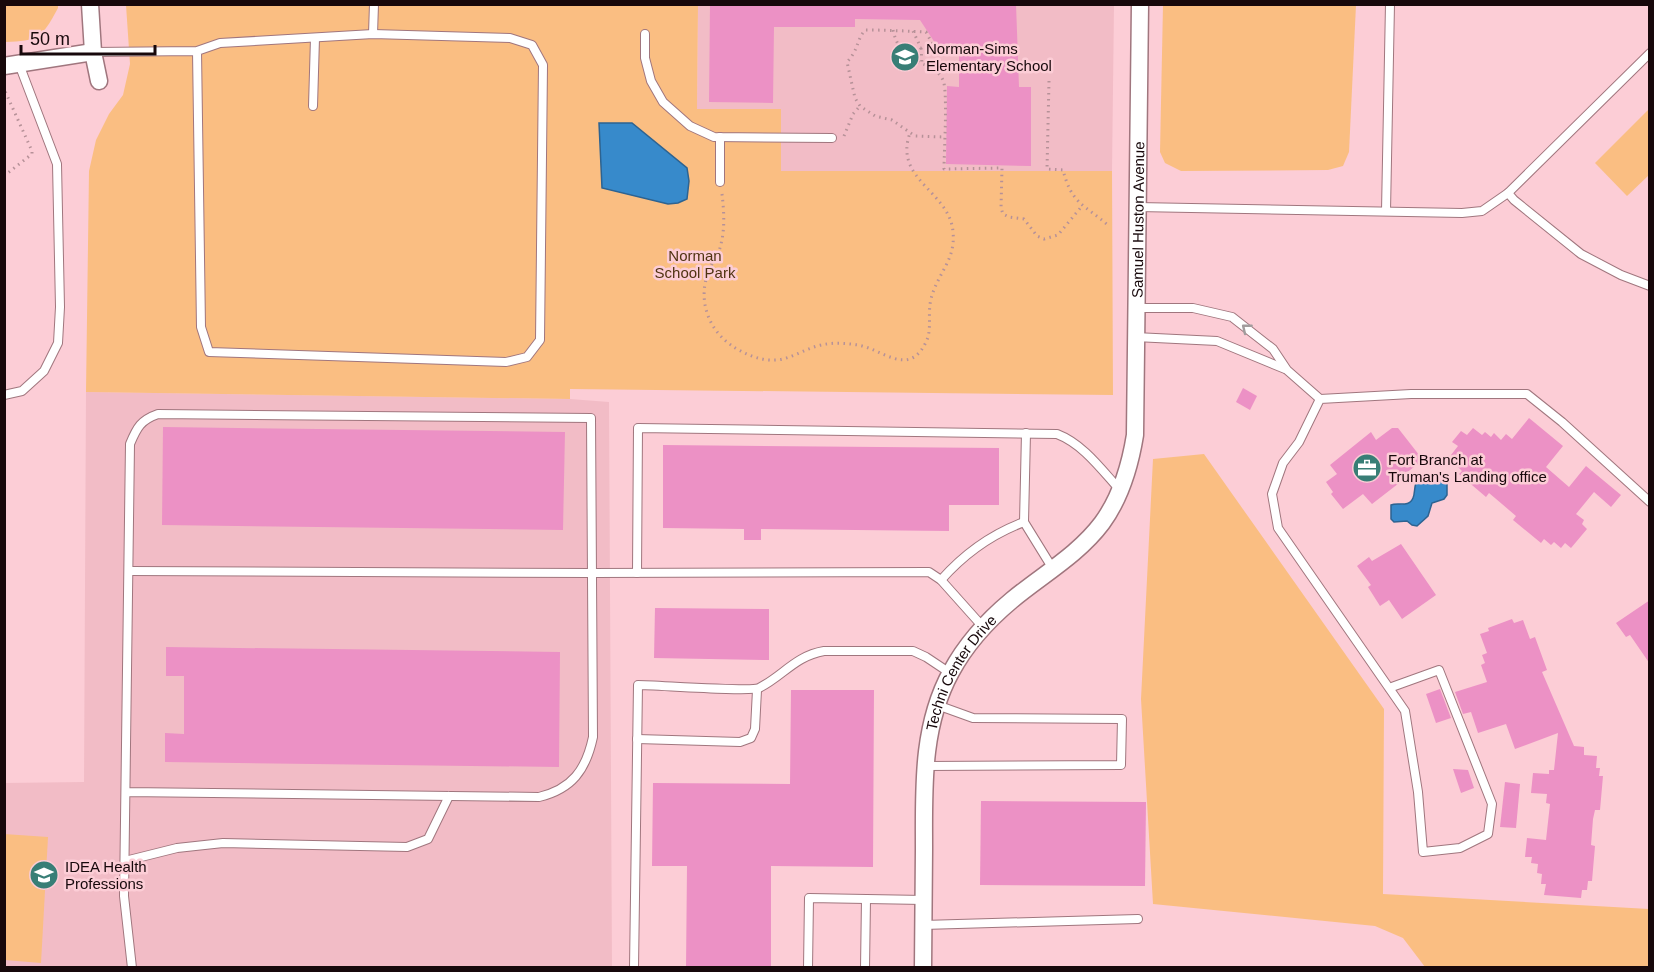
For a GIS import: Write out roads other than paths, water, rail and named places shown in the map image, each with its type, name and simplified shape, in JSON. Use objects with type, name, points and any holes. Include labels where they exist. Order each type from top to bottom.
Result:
[{"type":"street","points":[[90,4],[93,52],[99,81]]},
{"type":"street","name":"Samuel Huston Avenue","points":[[1135,435],[1140,4]]},
{"type":"street","points":[[12,65],[93,52]]},
{"type":"street","name":"Techni Center Drive","points":[[923,968],[924,779],[927,739],[936,705],[964,650],[983,627],[1011,600],[1081,546],[1095,531],[1110,510],[1128,472],[1135,435]]},
{"type":"lane","points":[[373,34],[374,4]]},
{"type":"lane","points":[[1386,211],[1390,4]]},
{"type":"lane","points":[[93,52],[197,51],[220,43],[373,34],[510,38],[532,45],[543,65],[540,340],[527,357],[506,362],[209,352],[201,327],[197,51]]},
{"type":"lane","points":[[645,34],[645,58],[651,81],[663,102],[690,126],[714,137],[832,138]]},
{"type":"lane","points":[[313,106],[315,38]]},
{"type":"lane","points":[[1137,207],[1462,213],[1482,211],[1508,193],[1650,53]]},
{"type":"lane","points":[[4,395],[22,391],[44,372],[58,344],[59,325],[57,164],[12,65]]},
{"type":"lane","points":[[720,137],[720,182]]},
{"type":"lane","points":[[1508,193],[1581,254],[1621,275],[1650,286]]},
{"type":"lane","points":[[1135,308],[1193,308],[1232,317],[1273,349],[1287,370],[1320,399],[1411,394],[1527,394],[1562,422],[1650,502]]},
{"type":"lane","points":[[1135,337],[1217,340],[1287,370]]},
{"type":"lane","points":[[1320,399],[1299,442],[1283,463],[1272,494],[1278,528],[1389,688],[1405,711],[1418,792],[1423,852],[1460,848],[1488,834],[1492,804],[1439,670],[1389,688]]},
{"type":"lane","points":[[126,792],[538,797],[554,793],[570,782],[582,770],[589,757],[593,738],[591,418],[158,414],[145,419],[130,444],[124,896],[132,968]]},
{"type":"lane","points":[[637,573],[639,428],[1057,434],[1068,438],[1086,452],[1120,490]]},
{"type":"lane","points":[[1026,433],[1024,522],[1053,569]]},
{"type":"lane","points":[[941,580],[968,554],[1006,529],[1024,522]]},
{"type":"lane","points":[[129,570],[592,573],[928,572],[941,580],[983,627]]},
{"type":"lane","points":[[634,968],[638,685],[757,690],[787,667],[811,653],[824,651],[913,651],[950,674]]},
{"type":"lane","points":[[637,739],[740,742],[751,738],[755,729],[757,690]]},
{"type":"lane","points":[[926,766],[1121,765],[1122,719],[973,718],[936,705]]},
{"type":"lane","points":[[125,861],[177,848],[223,843],[407,848],[428,840],[449,796]]},
{"type":"lane","points":[[808,968],[809,898],[924,900]]},
{"type":"lane","points":[[865,968],[866,899]]},
{"type":"lane","points":[[923,926],[1138,919]]},
{"type":"water","points":[[599,123],[632,123],[687,168],[689,181],[687,199],[668,204],[602,188]]},
{"type":"water","points":[[1423,479],[1434,483],[1442,480],[1447,482],[1447,495],[1444,499],[1432,503],[1428,516],[1417,526],[1407,521],[1394,522],[1391,519],[1391,505],[1409,503],[1414,496],[1416,483]]},
{"type":"place","name":"Norman-Sims Elementary School","points":[[905,57]]},
{"type":"place","name":"Fort Branch at Truman's Landing office","points":[[1367,468]]},
{"type":"place","name":"IDEA Health Professions","points":[[44,875]]},
{"type":"park label","name":"Norman School Park","points":[[695,264]]}]
